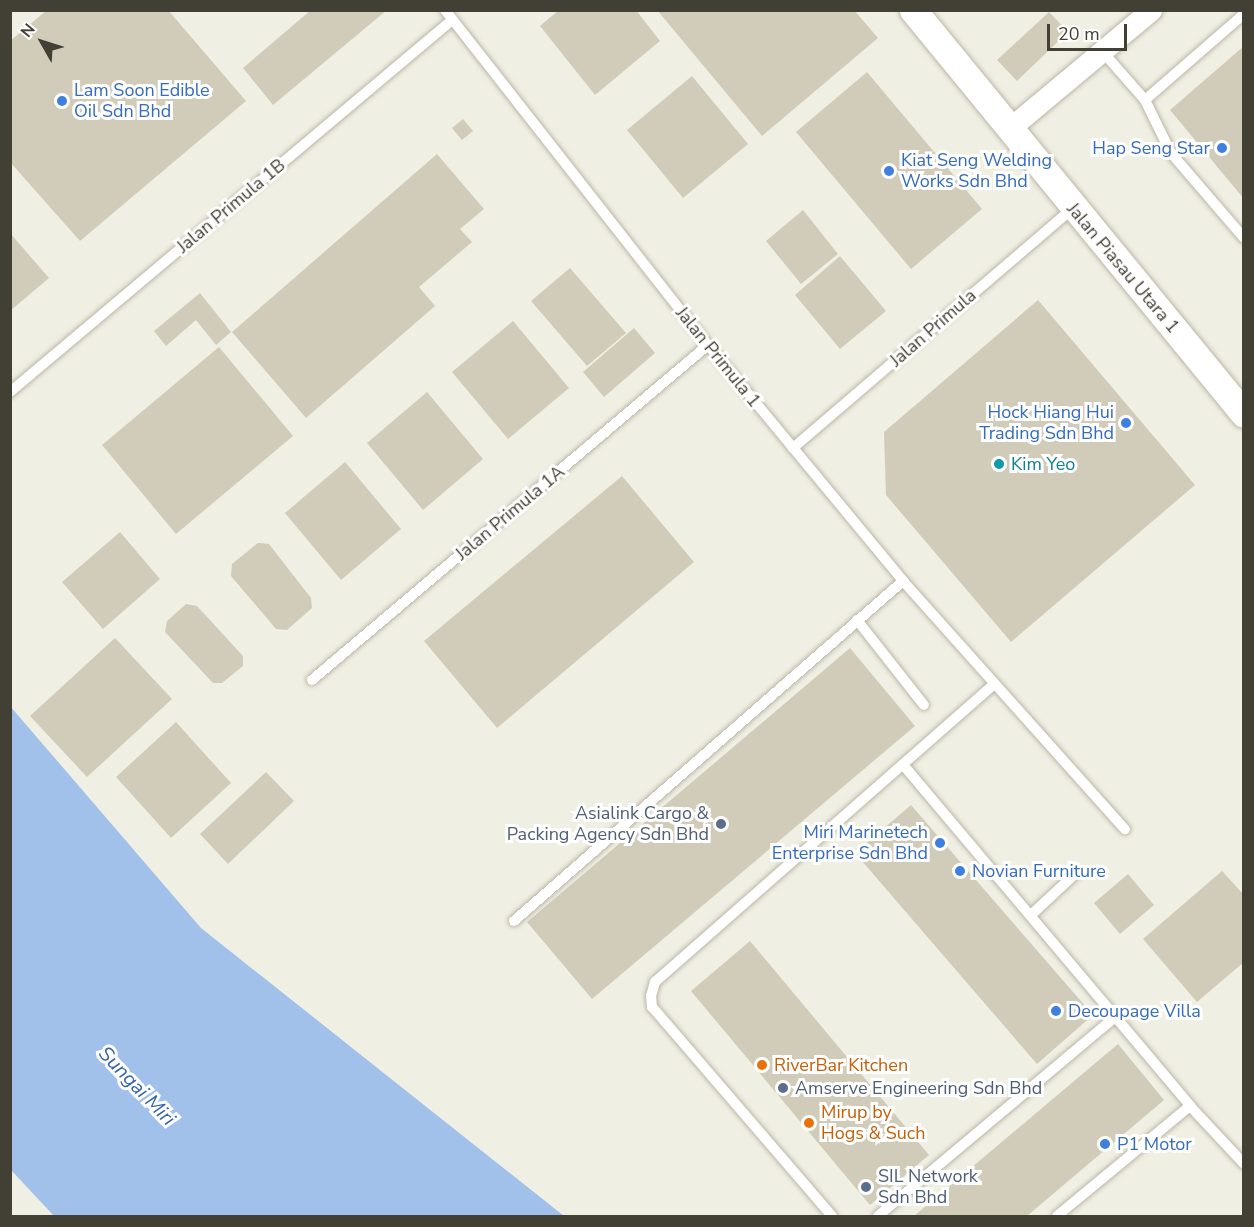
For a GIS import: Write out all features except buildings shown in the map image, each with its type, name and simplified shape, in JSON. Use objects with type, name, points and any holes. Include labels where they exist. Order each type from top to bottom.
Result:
[{"type":"street","name":"Jalan Piasau Utara 1","points":[[913,10],[1244,414]]},
{"type":"street","points":[[1010,128],[1151,10]]},
{"type":"lane","name":"Jalan Primula 1","points":[[445,10],[708,345],[903,581],[993,685],[1125,829]]},
{"type":"lane","points":[[1145,100],[1244,14]]},
{"type":"lane","name":"Jalan Primula 1B","points":[[10,392],[452,20]]},
{"type":"lane","points":[[1102,51],[1145,100],[1171,153],[1244,237]]},
{"type":"lane","name":"Jalan Primula","points":[[793,448],[1073,208]]},
{"type":"lane","name":"Jalan Primula 1A","points":[[312,680],[708,345]]},
{"type":"lane","points":[[514,921],[903,581]]},
{"type":"lane","points":[[857,620],[924,705]]},
{"type":"lane","points":[[832,1216],[652,1008],[651,996],[655,982],[905,767],[993,685]]},
{"type":"lane","points":[[905,767],[1190,1106],[1244,1164]]},
{"type":"lane","points":[[1031,915],[1075,874]]},
{"type":"lane","points":[[878,1216],[1116,1016]]},
{"type":"lane","points":[[1057,1216],[1190,1106]]},
{"type":"water","name":"Sungai Miri","points":[[10,706],[201,928],[564,1216],[54,1216],[11,1170]]},
{"type":"place","name":"Lam Soon Edible Oil Sdn Bhd","points":[[62,101]]},
{"type":"place","name":"Hap Seng Star","points":[[1222,148]]},
{"type":"place","name":"Kiat Seng Welding Works Sdn Bhd","points":[[889,171]]},
{"type":"place","name":"Hock Hiang Hui Trading Sdn Bhd","points":[[1126,423]]},
{"type":"place","name":"Kim Yeo","points":[[999,464]]},
{"type":"place","name":"Asialink Cargo & Packing Agency Sdn Bhd","points":[[721,824]]},
{"type":"place","name":"Miri Marinetech Enterprise Sdn Bhd","points":[[940,843]]},
{"type":"place","name":"Novian Furniture","points":[[960,871]]},
{"type":"place","name":"Decoupage Villa","points":[[1056,1011]]},
{"type":"place","name":"RiverBar Kitchen","points":[[762,1065]]},
{"type":"place","name":"Amserve Engineering Sdn Bhd","points":[[783,1088]]},
{"type":"place","name":"Mirup by Hogs & Such","points":[[809,1123]]},
{"type":"place","name":"P1 Motor","points":[[1105,1144]]},
{"type":"place","name":"SIL Network Sdn Bhd","points":[[866,1187]]}]
